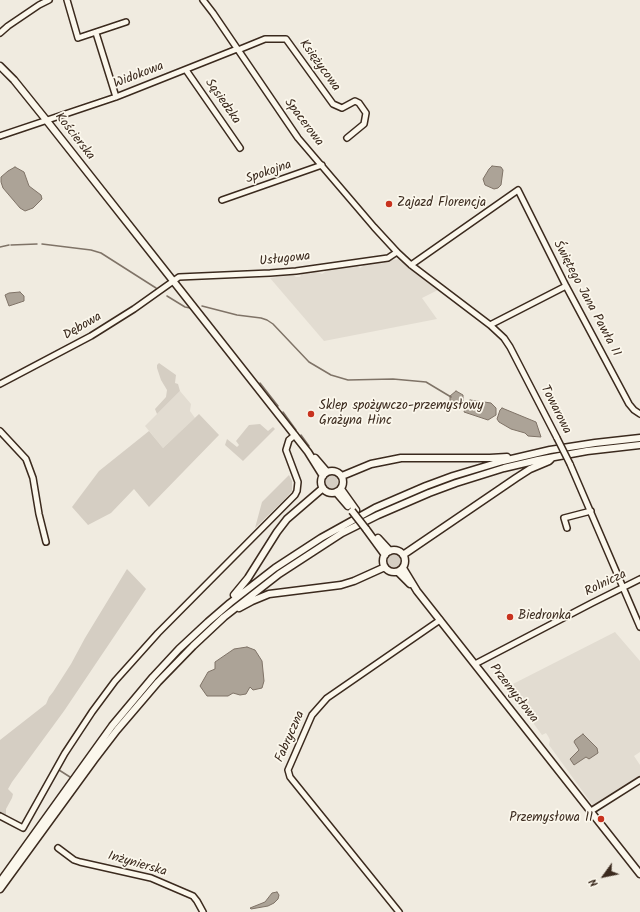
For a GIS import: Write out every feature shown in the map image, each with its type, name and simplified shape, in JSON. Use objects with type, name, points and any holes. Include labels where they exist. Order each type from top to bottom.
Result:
[{"type":"main road","name":"Kościerska","points":[[0,66],[14,80],[47,121],[295,435]]},
{"type":"main road","points":[[295,435],[325,474]]},
{"type":"main road","points":[[0,882],[76,776],[130,704],[153,677],[179,649],[217,613],[244,591],[302,550],[363,515],[426,486],[484,466],[566,447],[640,438]]},
{"type":"main road","points":[[0,890],[94,760],[158,682],[224,617],[261,587],[306,555],[378,515],[429,493],[475,476],[504,468],[587,451],[640,445]]},
{"type":"main road","points":[[342,476],[370,464],[401,458],[490,458],[511,456],[517,458]]},
{"type":"main road","points":[[404,556],[516,478],[552,458]]},
{"type":"main road","points":[[334,471],[342,476],[343,483],[338,491],[330,493],[322,488],[321,482],[325,474],[334,471]]},
{"type":"main road","points":[[217,613],[248,578],[277,532],[287,520],[322,488]]},
{"type":"main road","points":[[338,491],[388,553]]},
{"type":"main road","points":[[399,551],[404,556],[405,560],[400,570],[392,572],[385,567],[383,561],[388,553],[399,551]]},
{"type":"main road","points":[[224,617],[252,601],[269,594],[354,581],[385,567]]},
{"type":"main road","name":"Przemysłowa","points":[[400,570],[640,874]]},
{"type":"street","points":[[0,33],[14,21],[49,0]]},
{"type":"street","points":[[67,0],[78,38],[126,22]]},
{"type":"street","name":"Spacerowa","points":[[202,0],[214,13],[298,138],[396,252]]},
{"type":"street","points":[[96,33],[116,97]]},
{"type":"street","name":"Księżycowa","points":[[238,49],[265,39],[286,39],[333,104],[342,108],[353,101],[356,101],[366,113],[364,124],[347,138]]},
{"type":"street","name":"Widokowa","points":[[0,136],[116,97],[238,49]]},
{"type":"street","name":"Sąsiedzka","points":[[186,70],[240,148]]},
{"type":"street","name":"Spokojna","points":[[222,200],[322,165]]},
{"type":"street","name":"Świętego Jana Pawła II","points":[[411,265],[518,190],[566,286],[631,407],[640,414]]},
{"type":"street","name":"Towarowa","points":[[396,252],[490,325],[510,347],[570,464],[640,627]]},
{"type":"street","name":"Usługowa","points":[[174,282],[179,277],[296,271],[388,258],[396,252]]},
{"type":"street","name":"Dębowa","points":[[0,384],[91,336],[174,282]]},
{"type":"street","points":[[490,325],[566,286]]},
{"type":"street","points":[[0,431],[26,458],[33,478],[39,514],[46,542]]},
{"type":"street","points":[[0,816],[22,828],[65,753],[92,712],[115,681],[158,633],[295,495],[298,482],[286,450],[289,440],[295,435]]},
{"type":"street","points":[[567,528],[564,518],[591,511]]},
{"type":"street","name":"Rolnicza","points":[[475,664],[592,603],[640,580]]},
{"type":"street","name":"Fabryczna","points":[[399,912],[290,777],[288,770],[312,715],[323,701],[440,620]]},
{"type":"street","points":[[591,811],[640,780]]},
{"type":"street","name":"Inżynierska","points":[[58,848],[74,860],[151,878],[192,896],[197,901],[203,912]]},
{"type":"shaded area","points":[[492,166],[501,167],[503,170],[501,185],[494,189],[485,185],[483,179]]},
{"type":"shaded area","points":[[15,167],[24,172],[29,186],[41,195],[42,199],[33,208],[25,211],[20,208],[3,188],[1,182],[1,177]]},
{"type":"shaded area","points":[[400,259],[440,289],[422,298],[437,319],[324,341],[270,278],[293,275],[300,277],[302,273],[316,271],[322,274],[325,272],[323,270],[356,265],[360,268],[363,266],[362,264]]},
{"type":"shaded area","points":[[20,292],[24,296],[24,301],[9,306],[5,295]]},
{"type":"shaded area","points":[[159,363],[176,375],[175,383],[178,384],[180,391],[157,414],[155,409],[166,397],[167,390],[161,380],[157,368]]},
{"type":"shaded area","points":[[180,391],[191,404],[190,411],[195,418],[163,448],[145,426]]},
{"type":"shaded area","points":[[456,391],[463,395],[464,404],[458,409],[453,407],[450,401],[450,396]]},
{"type":"shaded area","points":[[470,400],[491,403],[496,408],[496,415],[488,420],[464,412],[466,405]]},
{"type":"shaded area","points":[[502,408],[536,422],[541,437],[528,436],[525,433],[511,429],[499,422],[497,419]]},
{"type":"shaded area","points":[[199,414],[219,435],[149,507],[134,489],[111,513],[88,525],[72,507],[99,471],[149,431],[163,448]]},
{"type":"shaded area","points":[[260,424],[268,431],[273,427],[275,429],[243,461],[225,445],[227,439],[237,447],[239,445],[236,441],[249,425]]},
{"type":"shaded area","points":[[289,475],[292,481],[292,491],[255,528],[262,502]]},
{"type":"shaded area","points":[[328,475],[334,475],[338,479],[338,485],[334,489],[328,489],[324,485],[324,479]]},
{"type":"shaded area","points":[[391,554],[397,554],[401,558],[401,564],[397,568],[391,568],[387,564],[387,558]]},
{"type":"shaded area","points":[[127,569],[146,589],[64,711],[12,782],[8,789],[13,794],[6,809],[6,815],[0,813],[0,740],[46,704]]},
{"type":"shaded area","points":[[615,632],[640,661],[640,752],[634,756],[640,765],[640,778],[594,807],[549,745],[550,740],[546,733],[542,735],[507,687]]},
{"type":"shaded area","points":[[247,647],[255,650],[262,661],[264,681],[262,688],[253,690],[250,687],[246,694],[240,695],[233,693],[228,696],[207,696],[200,686],[208,672],[215,669],[215,662],[234,649]]},
{"type":"shaded area","points":[[583,734],[597,748],[598,753],[589,759],[586,757],[574,765],[570,759],[579,750],[574,742]]},
{"type":"shaded area","points":[[277,892],[279,895],[278,899],[274,903],[268,906],[250,908],[265,902],[272,893]]},
{"type":"waterway","points":[[11,245],[37,244]]},
{"type":"waterway","points":[[42,244],[91,250],[101,253],[156,288]]},
{"type":"waterway","points":[[0,247],[9,245]]},
{"type":"waterway","points":[[167,296],[185,307],[190,308]]},
{"type":"waterway","points":[[202,306],[237,315],[267,320],[273,324],[309,362],[331,375],[348,380],[393,379],[426,382],[451,397]]},
{"type":"waterway","points":[[260,383],[278,406]]},
{"type":"waterway","points":[[283,412],[296,430]]},
{"type":"waterway","points":[[301,435],[309,446]]},
{"type":"waterway","points":[[59,770],[70,777]]},
{"type":"place","name":"Zajazd Florencja","points":[[389,204]]},
{"type":"place","name":"Sklep spożywczo-przemysłowy Grażyna Hinc","points":[[311,414]]},
{"type":"place","name":"Biedronka","points":[[510,617]]},
{"type":"place","name":"Przemysłowa II","points":[[601,819]]}]
